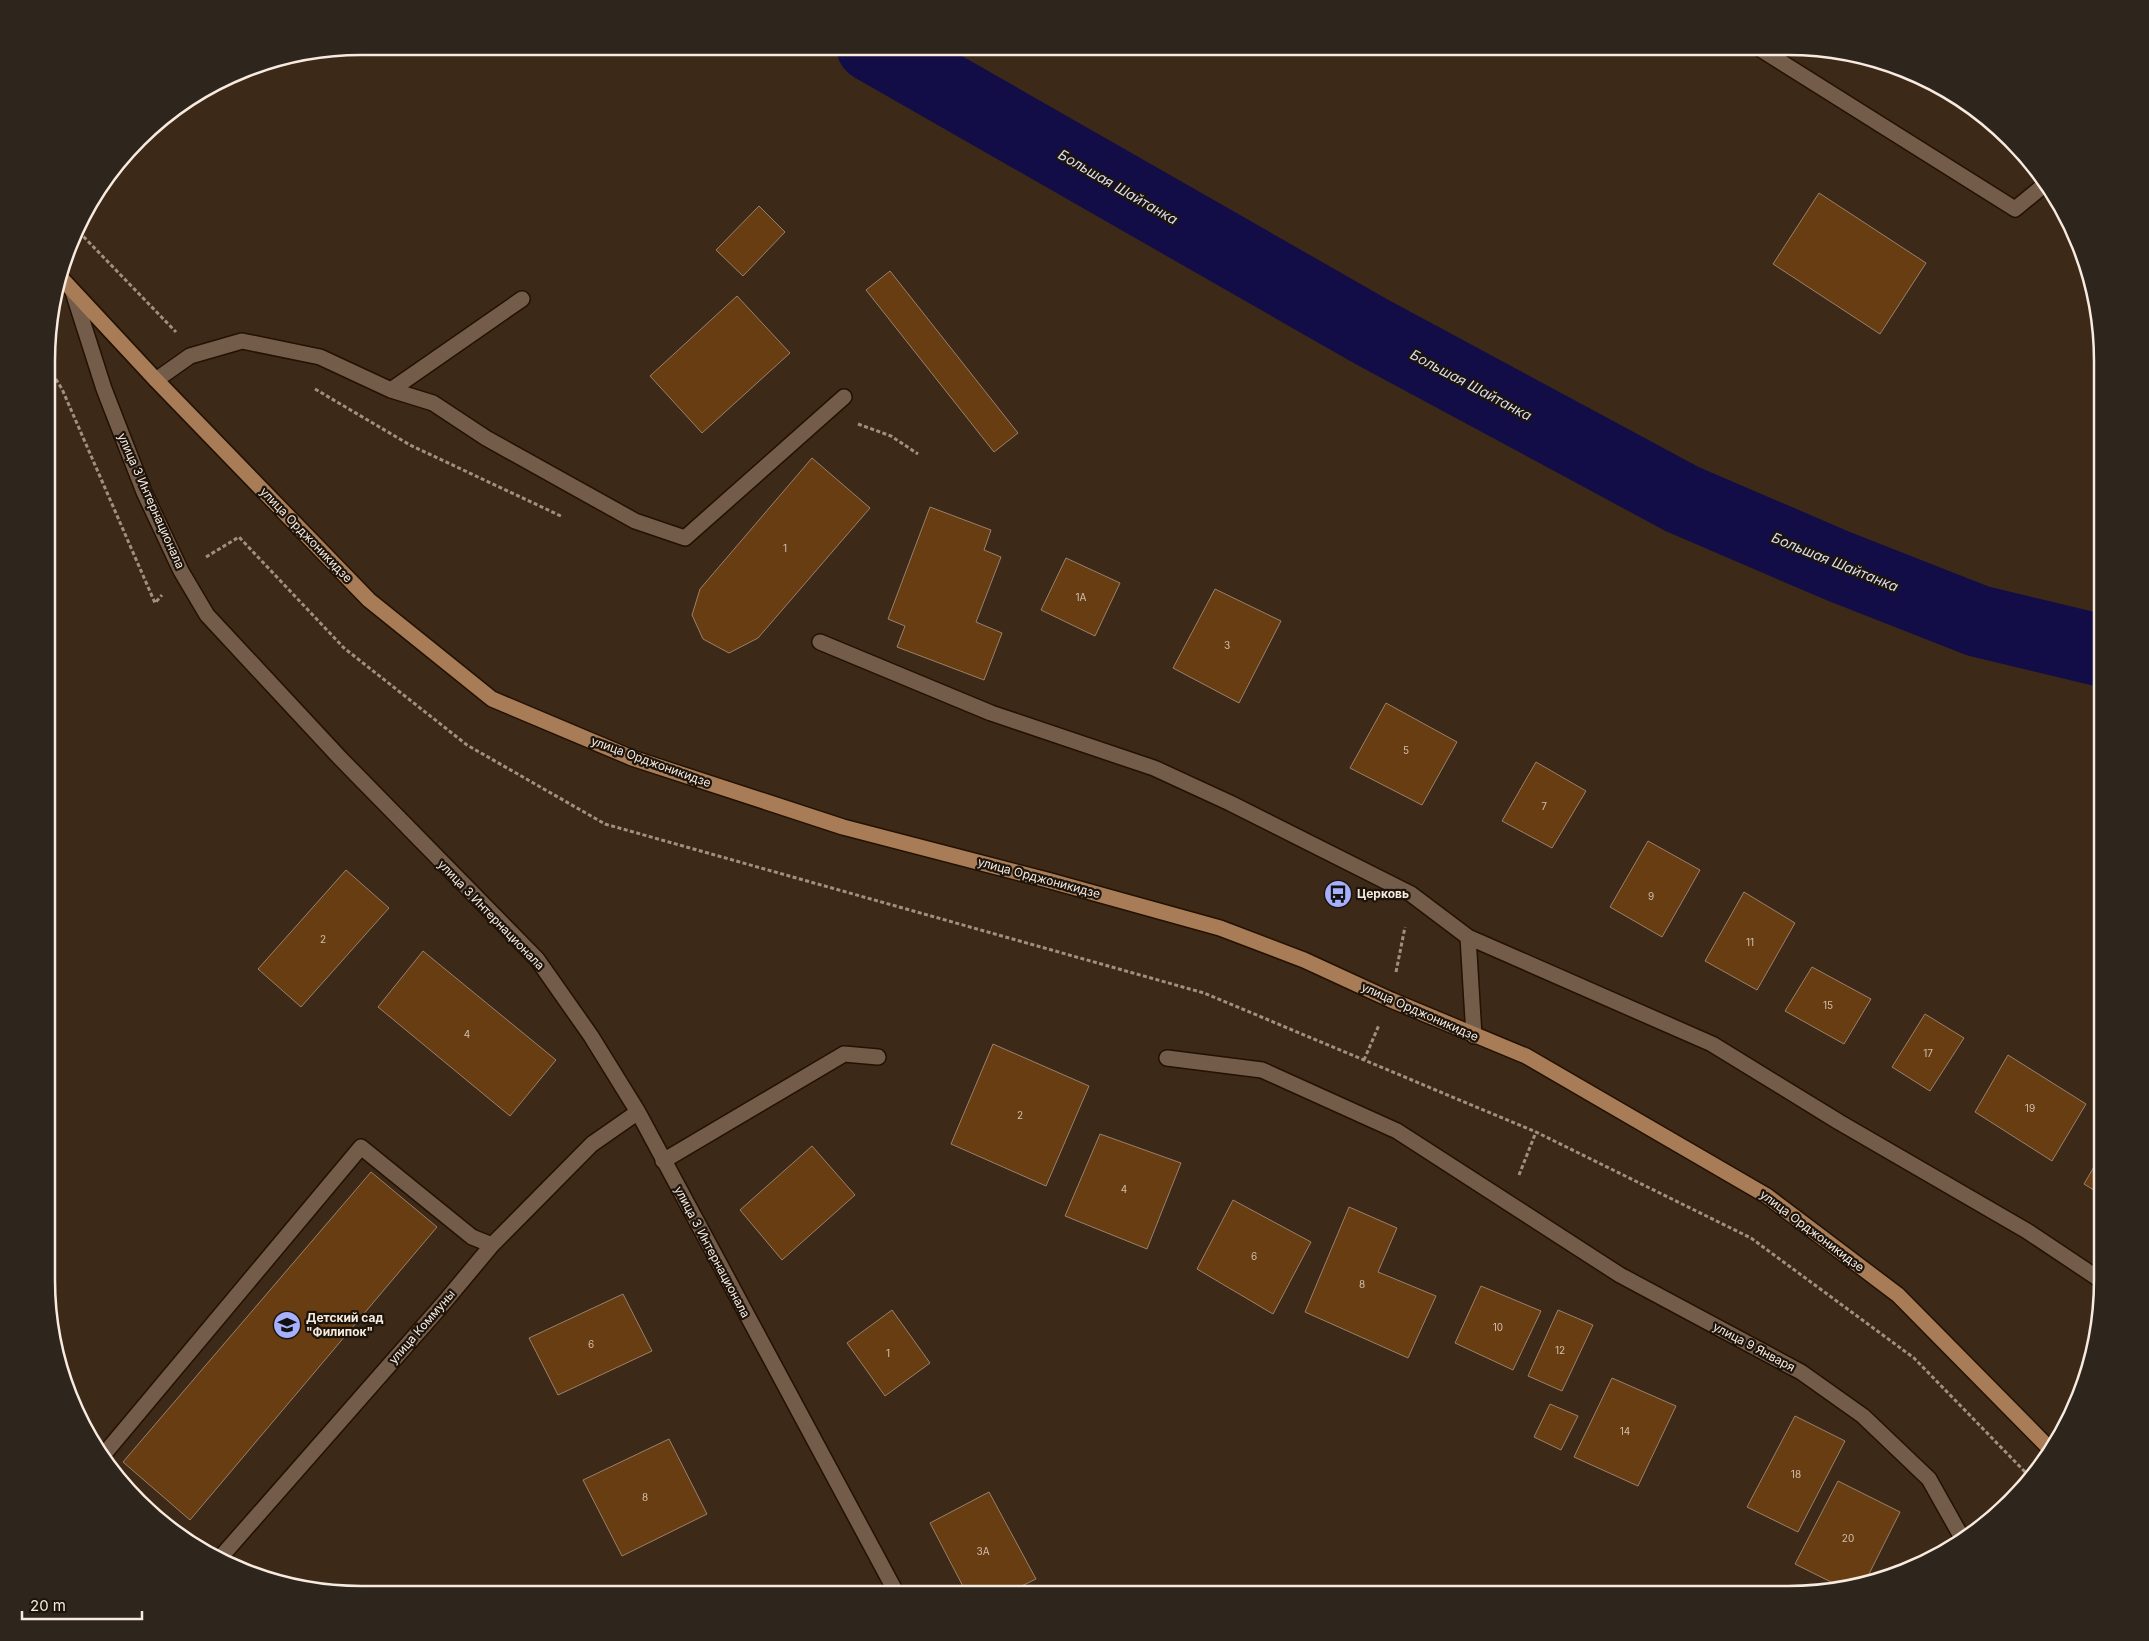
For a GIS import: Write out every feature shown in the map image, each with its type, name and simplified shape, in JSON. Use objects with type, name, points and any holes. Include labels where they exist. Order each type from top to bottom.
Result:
[{"type":"main road","name":"улица Орджоникидзе","points":[[65,282],[156,380],[369,600],[492,699],[632,758],[843,827],[1220,928],[1304,960],[1474,1036],[1526,1056],[1767,1196],[1898,1295],[2046,1444]]},
{"type":"street","points":[[1770,55],[2015,209],[2040,188]]},
{"type":"street","name":"улица 3 Интернационала","points":[[73,292],[104,390],[144,492],[182,571],[207,615],[342,759],[537,959],[591,1036],[638,1112],[893,1586]]},
{"type":"street","points":[[391,390],[522,299]]},
{"type":"street","points":[[156,380],[190,356],[242,340],[320,357],[391,390],[433,403],[486,438],[635,521],[685,538],[844,397]]},
{"type":"street","points":[[820,642],[991,713],[1154,768],[1230,803],[1411,894],[1468,938],[1712,1044],[1839,1122],[2027,1232],[2094,1276]]},
{"type":"street","points":[[1468,938],[1474,1036]]},
{"type":"street","points":[[663,1161],[844,1054],[878,1058]]},
{"type":"street","name":"улица 9 Января","points":[[1167,1058],[1262,1070],[1397,1131],[1507,1204],[1620,1275],[1801,1372],[1863,1416],[1929,1479],[1959,1533]]},
{"type":"street","name":"улица Коммуны","points":[[224,1553],[442,1305],[492,1245],[592,1144],[638,1112]]},
{"type":"street","points":[[107,1450],[361,1147],[472,1237],[492,1245]]},
{"type":"path","points":[[55,378],[62,389],[155,603],[182,571],[239,537],[344,648],[467,745],[605,824],[1204,993],[1536,1132],[1751,1238],[1914,1358],[2025,1473]]},
{"type":"path","points":[[1507,1204],[1536,1132]]},
{"type":"building","points":[[1819,193],[1926,263],[1880,334],[1773,264]]},
{"type":"building","points":[[759,206],[785,232],[743,276],[716,250]]},
{"type":"building","points":[[890,271],[1018,433],[994,452],[866,290]]},
{"type":"building","points":[[737,296],[790,353],[702,433],[650,376]]},
{"type":"building","points":[[812,458],[870,508],[758,638],[729,653],[703,639],[692,615],[700,589]]},
{"type":"building","points":[[930,507],[991,530],[984,550],[1001,557],[976,622],[1002,633],[984,680],[897,647],[905,626],[888,619]]},
{"type":"building","points":[[1066,558],[1120,583],[1095,636],[1041,610]]},
{"type":"building","points":[[1215,589],[1281,621],[1239,703],[1173,668]]},
{"type":"building","points":[[1386,703],[1457,742],[1422,805],[1350,768]]},
{"type":"building","points":[[1536,762],[1586,791],[1552,848],[1502,821]]},
{"type":"building","points":[[1648,841],[1700,870],[1662,937],[1610,907]]},
{"type":"building","points":[[346,870],[389,908],[301,1007],[258,969]]},
{"type":"building","points":[[1744,892],[1795,923],[1757,990],[1705,961]]},
{"type":"building","points":[[423,951],[556,1060],[510,1116],[378,1007]]},
{"type":"building","points":[[1812,967],[1871,999],[1844,1044],[1785,1011]]},
{"type":"building","points":[[1925,1014],[1964,1038],[1930,1091],[1892,1067]]},
{"type":"building","points":[[993,1044],[1089,1086],[1046,1186],[951,1144]]},
{"type":"building","points":[[2008,1055],[2086,1104],[2052,1161],[1975,1112]]},
{"type":"building","points":[[1100,1134],[1181,1163],[1147,1249],[1065,1216]]},
{"type":"building","points":[[812,1146],[855,1195],[782,1260],[740,1210]]},
{"type":"building","points":[[2094,1167],[2094,1190],[2084,1184]]},
{"type":"building","points":[[371,1172],[437,1227],[190,1520],[123,1462]]},
{"type":"building","points":[[1233,1200],[1311,1242],[1273,1314],[1197,1269]]},
{"type":"building","points":[[1349,1207],[1397,1228],[1378,1272],[1436,1296],[1408,1358],[1305,1312]]},
{"type":"building","points":[[1481,1286],[1541,1311],[1513,1370],[1455,1343]]},
{"type":"building","points":[[623,1294],[652,1351],[558,1395],[529,1338]]},
{"type":"building","points":[[892,1310],[930,1363],[885,1396],[847,1343]]},
{"type":"building","points":[[1558,1310],[1593,1325],[1562,1391],[1528,1376]]},
{"type":"building","points":[[1612,1378],[1676,1406],[1638,1486],[1574,1457]]},
{"type":"building","points":[[1550,1404],[1578,1416],[1561,1450],[1534,1437]]},
{"type":"building","points":[[1795,1416],[1845,1441],[1798,1532],[1747,1507]]},
{"type":"building","points":[[669,1439],[707,1514],[622,1556],[583,1480]]},
{"type":"building","points":[[1838,1481],[1900,1512],[1868,1576],[1832,1582],[1795,1564]]},
{"type":"building","points":[[989,1492],[1036,1579],[1022,1586],[963,1586],[930,1523]]},
{"type":"waterway","name":"Большая Шайтанка","points":[[888,55],[1372,332],[1682,499],[1838,566],[1978,621],[2094,649]]},
{"type":"place","name":"Церковь","points":[[1338,894]]},
{"type":"place","name":"Детский сад \"Филипок\"","points":[[287,1325]]}]
